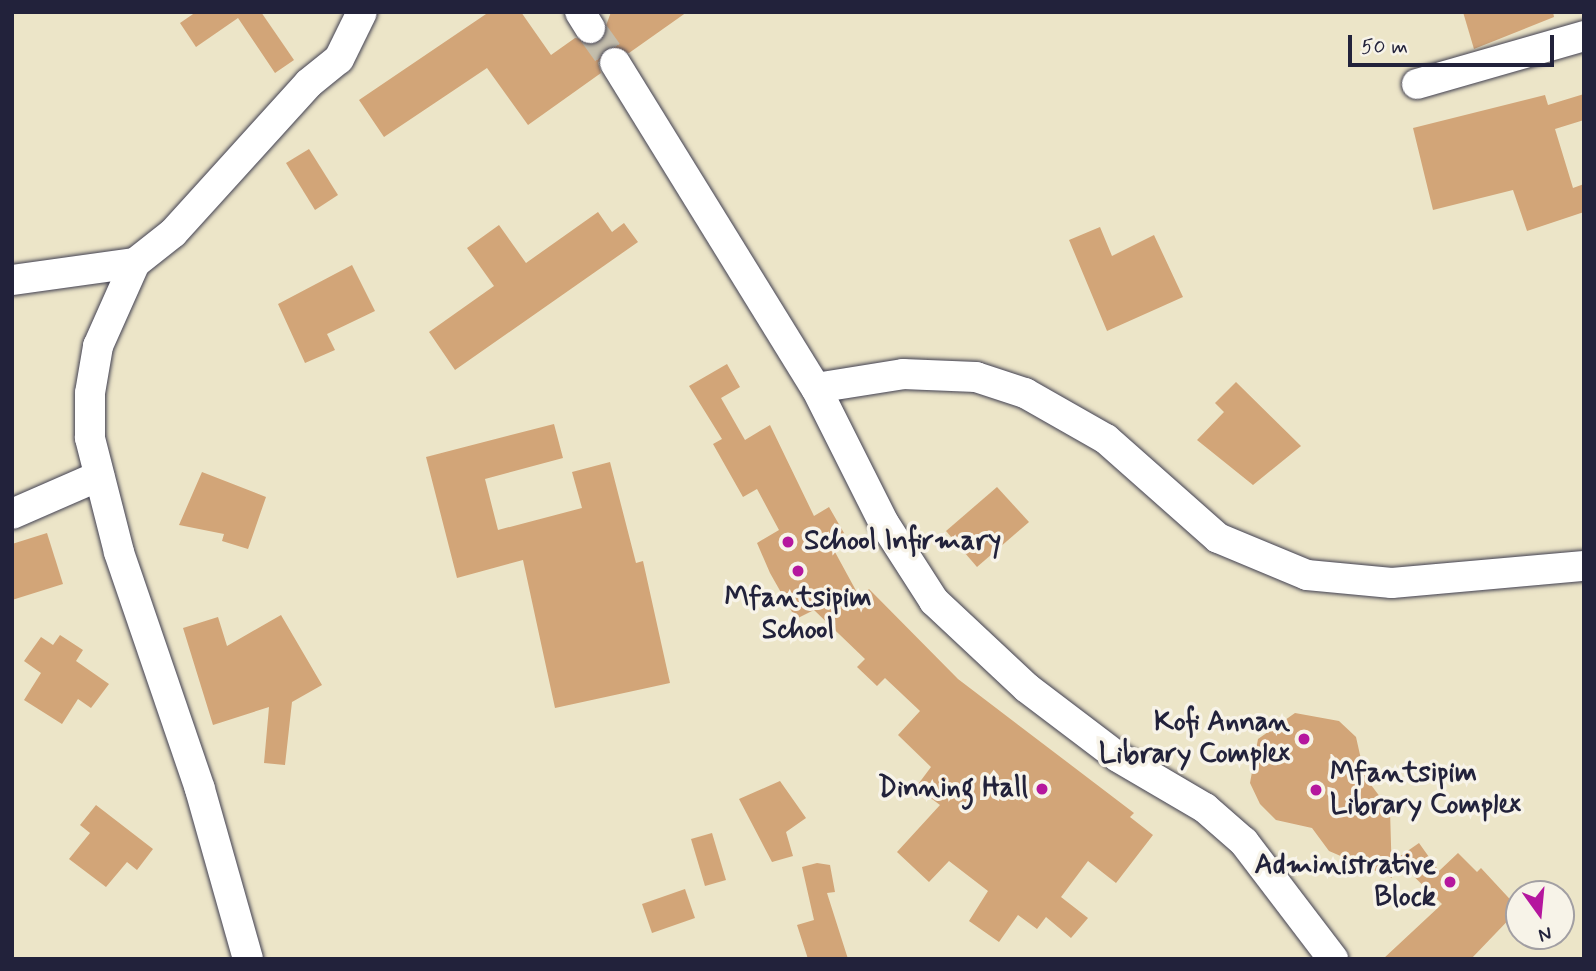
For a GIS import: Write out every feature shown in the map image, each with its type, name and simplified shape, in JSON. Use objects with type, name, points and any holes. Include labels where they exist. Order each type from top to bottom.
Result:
[{"type":"street","points":[[248,959],[99,476],[90,438],[98,346],[135,263],[173,233],[309,83],[339,59],[362,12]]},
{"type":"street","points":[[1417,84],[1584,36]]},
{"type":"street","points":[[615,63],[817,388],[884,523],[949,618],[1118,757],[1205,808],[1244,842],[1333,959]]},
{"type":"street","points":[[12,280],[135,263]]},
{"type":"street","points":[[817,388],[903,374],[976,377],[1025,393],[1106,439],[1218,538],[1307,575],[1392,583],[1584,566]]},
{"type":"street","points":[[12,514],[99,476]]},
{"type":"building","points":[[196,12],[261,12],[294,60],[275,73],[238,18],[196,47],[180,23]]},
{"type":"building","points":[[489,12],[521,12],[551,55],[575,38],[600,42],[611,12],[687,12],[629,53],[605,49],[598,63],[601,73],[528,125],[487,68],[384,137],[359,100]]},
{"type":"building","points":[[1463,12],[1553,12],[1554,17],[1474,49]]},
{"type":"building","points":[[1584,94],[1584,120],[1555,129],[1573,188],[1584,184],[1584,212],[1527,231],[1513,190],[1433,210],[1413,128],[1545,95],[1548,105]]},
{"type":"building","points":[[309,149],[338,195],[315,210],[286,163]]},
{"type":"building","points":[[598,212],[612,232],[624,223],[638,242],[455,370],[429,332],[494,286],[467,248],[499,225],[526,263]]},
{"type":"building","points":[[1100,227],[1112,256],[1154,235],[1183,297],[1107,331],[1069,240]]},
{"type":"building","points":[[352,265],[375,311],[327,334],[335,350],[305,363],[278,304]]},
{"type":"building","points":[[727,364],[740,387],[721,398],[745,440],[770,425],[814,516],[829,507],[844,533],[829,541],[860,598],[869,589],[958,679],[1134,813],[1130,817],[1153,835],[1116,883],[1088,861],[1061,897],[1088,918],[1071,938],[1046,917],[1037,929],[1018,915],[999,942],[969,921],[988,891],[949,861],[929,882],[897,852],[940,805],[916,787],[931,767],[898,735],[920,711],[885,678],[877,686],[857,667],[865,659],[814,610],[796,619],[770,573],[757,543],[779,530],[757,489],[743,497],[713,444],[722,439],[689,386]]},
{"type":"building","points":[[1236,382],[1301,446],[1253,485],[1197,440],[1224,412],[1215,403]]},
{"type":"building","points":[[554,424],[563,458],[485,479],[498,530],[582,508],[572,472],[610,462],[636,563],[643,561],[670,683],[555,708],[523,560],[457,578],[426,457]]},
{"type":"building","points":[[202,472],[266,497],[248,549],[222,541],[224,534],[179,525]]},
{"type":"building","points":[[997,487],[1029,522],[977,567],[946,531]]},
{"type":"building","points":[[47,533],[63,584],[12,600],[12,544]]},
{"type":"building","points":[[281,615],[322,685],[292,702],[285,765],[264,763],[269,707],[213,725],[183,628],[218,617],[227,646]]},
{"type":"building","points":[[60,635],[83,650],[76,661],[109,684],[91,708],[78,699],[62,724],[24,700],[41,673],[24,661],[41,637],[53,645]]},
{"type":"building","name":"Mfantsipim Library Complex","points":[[1295,713],[1339,721],[1356,737],[1365,777],[1390,810],[1392,878],[1329,851],[1312,828],[1276,820],[1260,804],[1250,783],[1258,739]]},
{"type":"building","points":[[780,781],[806,818],[786,832],[793,856],[772,862],[739,799]]},
{"type":"building","points":[[96,805],[153,849],[137,870],[127,862],[106,887],[69,859],[90,833],[80,825]]},
{"type":"building","points":[[712,833],[726,880],[705,886],[691,839]]},
{"type":"building","points":[[1419,843],[1439,871],[1458,853],[1477,872],[1481,868],[1505,894],[1505,924],[1471,959],[1383,959],[1442,904],[1396,859]]},
{"type":"building","points":[[817,863],[830,865],[835,892],[827,893],[848,959],[808,959],[797,925],[814,920],[802,867]]},
{"type":"building","points":[[685,889],[695,918],[652,933],[642,904]]},
{"type":"tunnel","points":[[590,28],[615,63]]},
{"type":"place","name":"School Infirmary","points":[[788,542]]},
{"type":"place","name":"Mfantsipim School","points":[[798,571]]},
{"type":"place","name":"Kofi Annan Library Complex","points":[[1304,739]]},
{"type":"place","name":"Dinning Hall","points":[[1042,789]]},
{"type":"place","name":"Mfantsipim Library Complex","points":[[1316,790]]},
{"type":"place","name":"Administrative Block","points":[[1450,882]]}]
